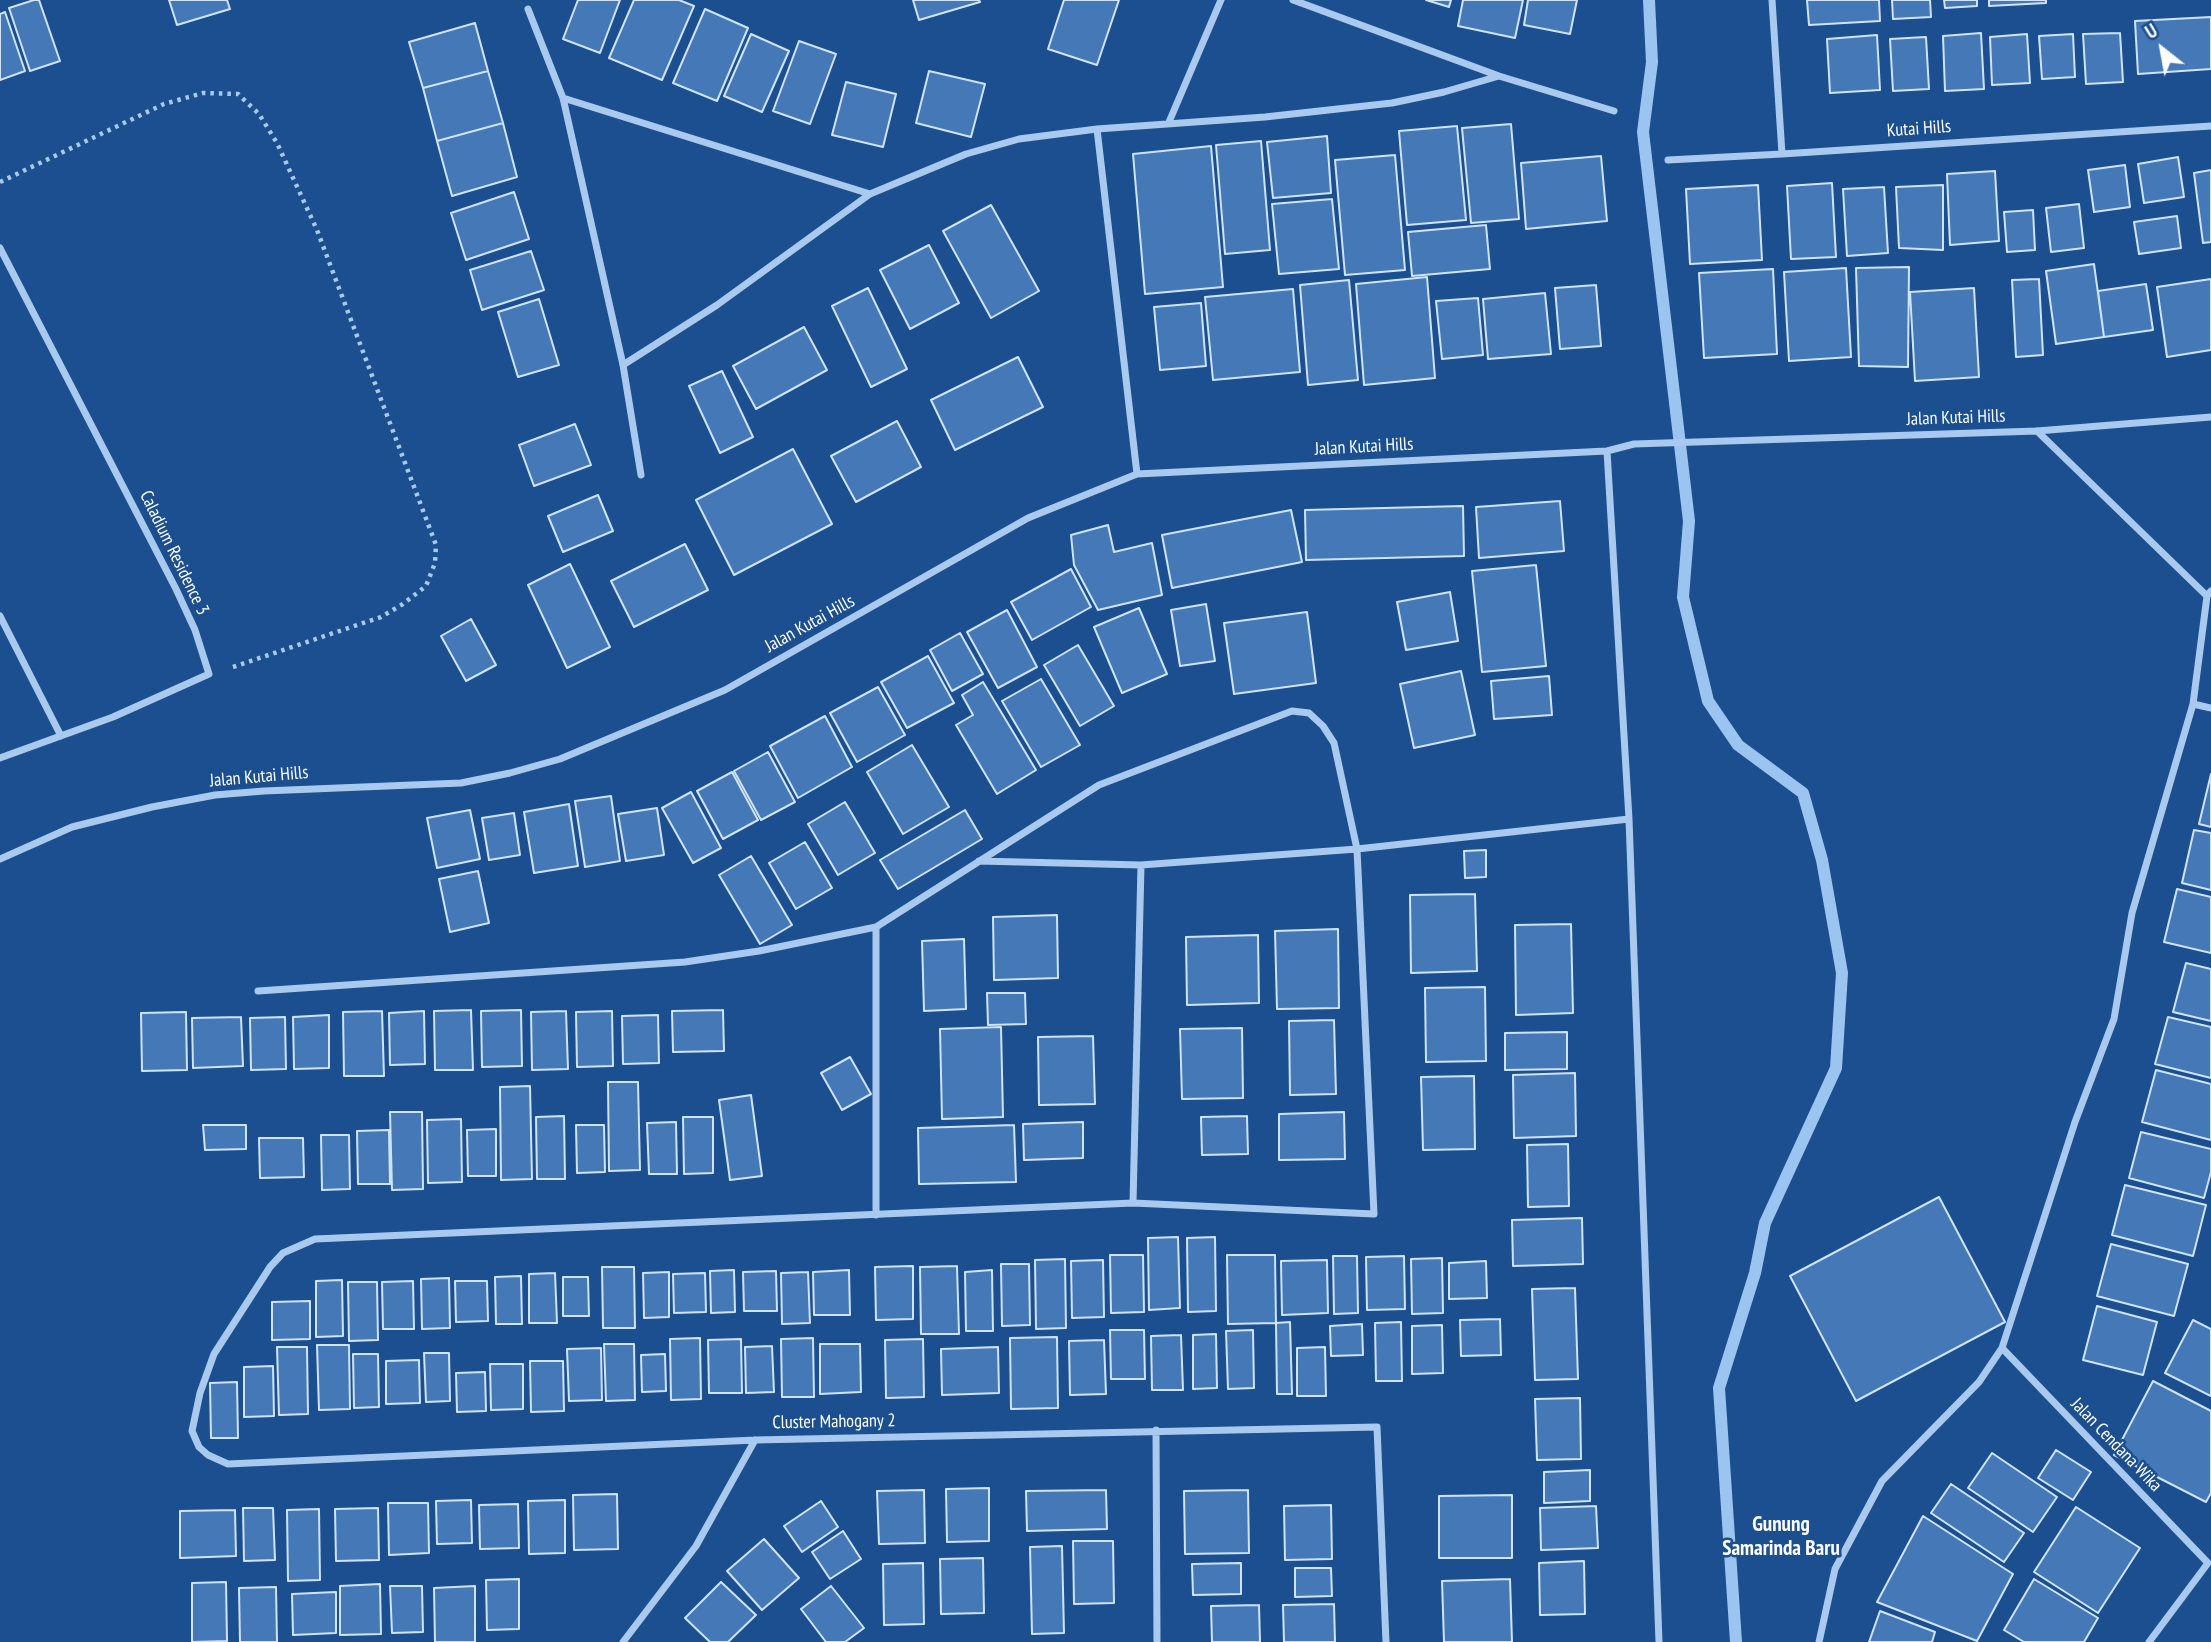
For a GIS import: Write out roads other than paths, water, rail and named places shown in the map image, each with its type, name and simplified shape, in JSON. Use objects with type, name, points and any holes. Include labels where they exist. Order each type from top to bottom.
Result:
[{"type":"street","points":[[1169,122],[1221,0]]},
{"type":"street","points":[[1293,0],[1499,76],[1614,111]]},
{"type":"street","points":[[1772,0],[1782,154]]},
{"type":"street","points":[[528,9],[564,98],[623,365],[641,475]]},
{"type":"street","points":[[623,365],[717,305],[870,194],[967,154],[1020,139],[1097,129],[1265,117],[1392,103],[1499,76]]},
{"type":"street","points":[[564,98],[870,194]]},
{"type":"street","name":"Kutai Hills","points":[[1668,160],[2211,126]]},
{"type":"street","points":[[1097,129],[1137,474]]},
{"type":"street","name":"Caladium Residence 3","points":[[0,248],[176,589],[195,630],[209,674],[113,717],[61,736]]},
{"type":"street","name":"Jalan Kutai Hills","points":[[0,859],[72,827],[152,807],[264,791],[461,782],[510,773],[560,759],[725,690],[1028,518],[1137,474],[1607,451],[1634,444],[2037,431],[2211,417]]},
{"type":"street","points":[[1819,1642],[1835,1569],[1882,1481],[1979,1382],[2002,1348],[2075,1122],[2114,1019],[2133,913],[2193,704],[2209,593],[2037,431]]},
{"type":"street","points":[[1607,451],[1629,819],[1659,1642]]},
{"type":"street","points":[[0,615],[61,736],[0,758]]},
{"type":"street","points":[[2193,704],[2211,708]]},
{"type":"street","points":[[258,990],[685,962],[759,951],[876,927],[1099,785],[1292,711],[1309,713],[1323,726],[1334,743],[1357,849],[1374,1213],[1133,1203],[315,1239],[296,1245],[283,1253],[270,1267],[214,1354],[200,1393],[192,1430],[199,1447],[208,1455],[228,1464],[755,1440]]},
{"type":"street","points":[[979,861],[1141,865],[1357,849],[1629,819]]},
{"type":"street","points":[[1133,1203],[1141,865]]},
{"type":"street","points":[[876,927],[876,1215]]},
{"type":"street","name":"Jalan Cendana Wika","points":[[2002,1348],[2209,1562],[2148,1642]]},
{"type":"street","name":"Cluster Mahogany 2","points":[[623,1642],[696,1546],[755,1440],[1377,1427],[1386,1642]]},
{"type":"street","points":[[1156,1430],[1157,1642]]},
{"type":"waterway","points":[[1649,0],[1652,62],[1643,132],[1689,521],[1683,597],[1708,701],[1738,745],[1803,793],[1822,860],[1842,973],[1836,1068],[1765,1223],[1755,1273],[1719,1388],[1736,1642]]},
{"type":"district","name":"Gunung Samarinda Baru","points":[[1781,1537]]}]
